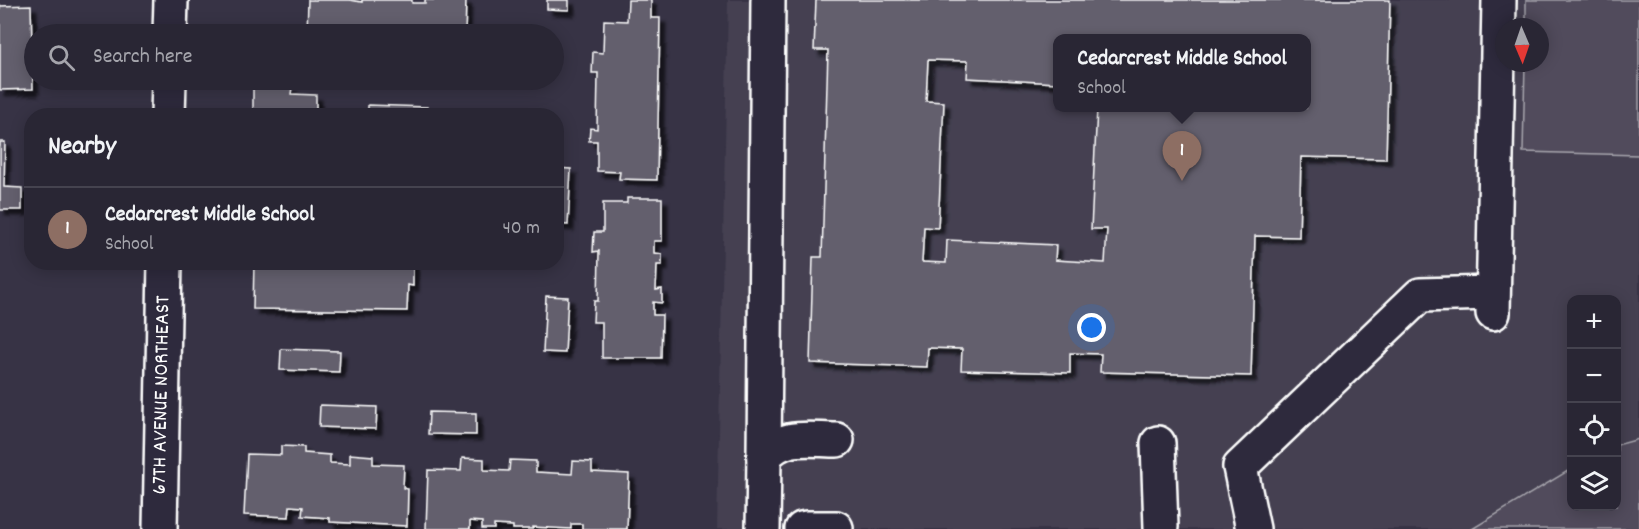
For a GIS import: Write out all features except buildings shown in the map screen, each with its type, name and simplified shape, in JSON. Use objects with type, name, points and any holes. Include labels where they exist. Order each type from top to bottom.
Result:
[{"type":"main road","points":[[170,24],[171,0]]},
{"type":"main road","points":[[763,529],[768,0]]},
{"type":"main road","points":[[1253,529],[1240,467],[1420,295],[1493,304],[1499,0]]},
{"type":"main road","points":[[168,108],[169,90]]},
{"type":"main road","name":"67TH AVENUE NORTHEAST","points":[[160,529],[165,270]]},
{"type":"main road","points":[[764,457],[770,449],[786,440],[837,440]]},
{"type":"main road","points":[[1158,443],[1161,527]]},
{"type":"main road","points":[[802,529],[836,528]]},
{"type":"shaded area","points":[[728,0],[1639,0],[1639,439],[1621,444],[1621,295],[1567,295],[1567,471],[1472,529],[717,529]]},
{"type":"shaded area","points":[[1526,0],[1639,0],[1639,155],[1523,152],[1525,72],[1549,72],[1549,18],[1526,18]]},
{"type":"shaded area","points":[[1639,439],[1639,529],[1472,529],[1567,471],[1567,511],[1621,511],[1621,444]]},
{"type":"place","name":"Cedarcrest Middle School","points":[[1182,181]]}]
